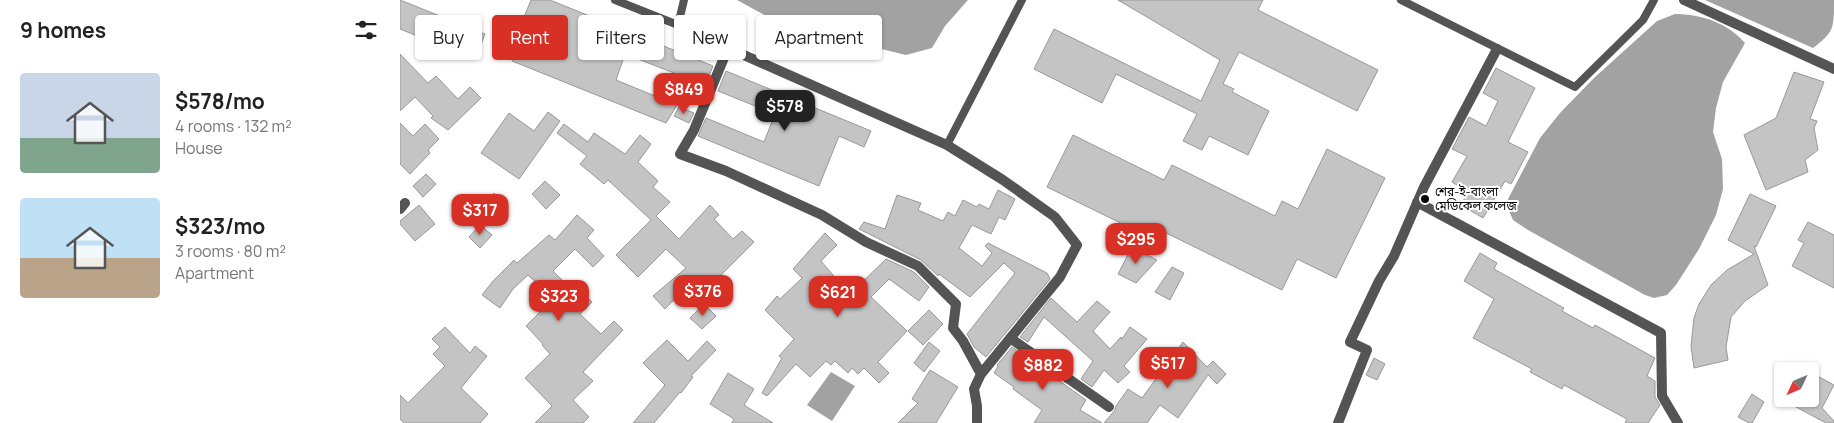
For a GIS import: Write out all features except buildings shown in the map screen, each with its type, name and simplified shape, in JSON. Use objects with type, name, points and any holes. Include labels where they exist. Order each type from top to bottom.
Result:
[{"type":"street","points":[[1684,0],[1834,69]]},
{"type":"street","points":[[1338,423],[1367,350],[1350,342],[1378,280],[1394,256],[1417,202],[1497,49]]},
{"type":"street","points":[[746,56],[947,145],[1003,180],[1055,218],[1077,245],[1060,277],[981,374],[974,389],[978,406],[977,423]]},
{"type":"street","points":[[723,60],[694,130],[680,154],[726,171],[822,215],[866,242],[918,266],[956,304],[953,328],[963,341],[981,374]]},
{"type":"street","points":[[1417,202],[1661,333],[1662,396],[1678,423]]},
{"type":"street","points":[[1010,338],[1109,406]]},
{"type":"lane","points":[[615,0],[674,23]]},
{"type":"lane","points":[[680,15],[684,0]]},
{"type":"lane","points":[[947,145],[1022,0]]},
{"type":"lane","points":[[1401,0],[1575,87],[1643,20],[1654,0]]},
{"type":"shaded area","points":[[737,0],[968,0],[945,26],[932,48],[906,55],[882,49],[882,15],[765,15]]},
{"type":"shaded area","points":[[1705,0],[1834,0],[1833,24],[1825,38],[1813,48]]},
{"type":"shaded area","points":[[1675,14],[1685,14],[1713,21],[1731,30],[1745,43],[1723,82],[1716,108],[1713,132],[1722,159],[1723,189],[1716,215],[1699,249],[1676,285],[1667,295],[1654,298],[1645,295],[1513,220],[1509,211],[1508,199],[1540,138],[1560,113],[1594,78],[1657,21]]},
{"type":"shaded area","points":[[831,372],[855,386],[832,421],[807,405]]},
{"type":"place","name":"শের-ই-বাংলা মেডিকেল কলেজ","points":[[1425,199]]}]
